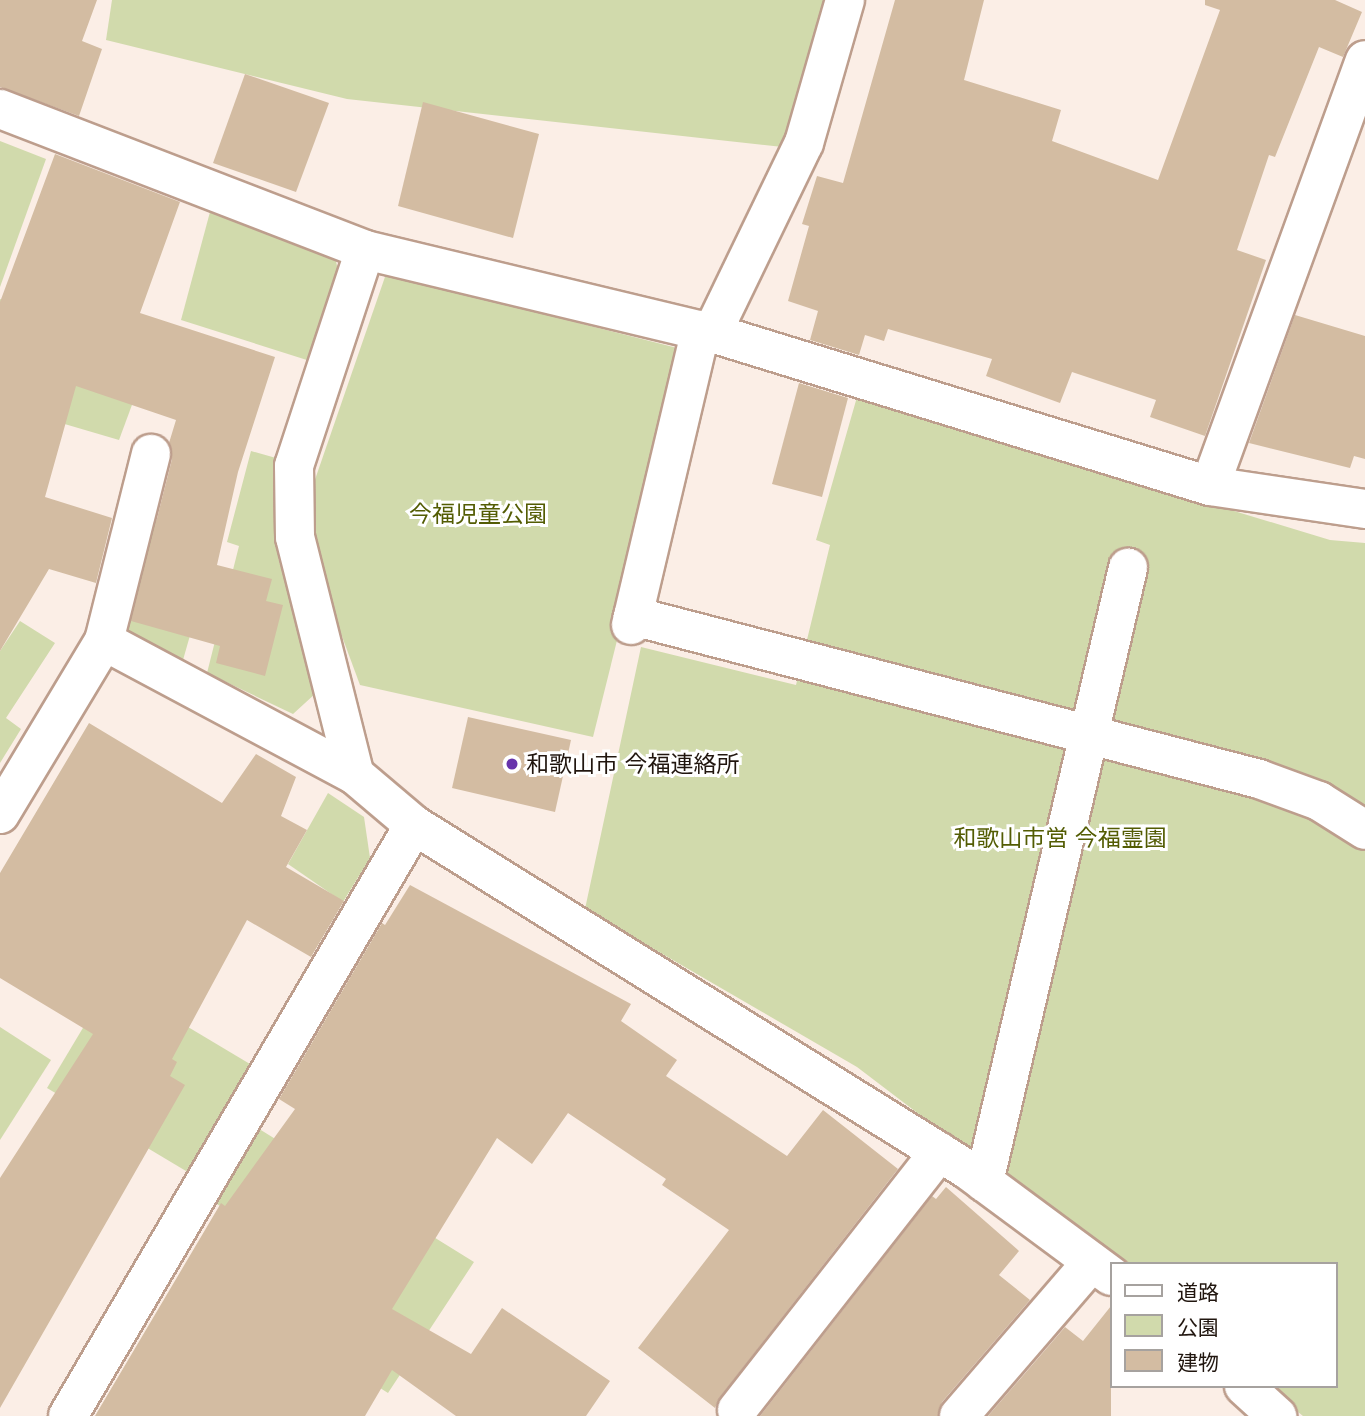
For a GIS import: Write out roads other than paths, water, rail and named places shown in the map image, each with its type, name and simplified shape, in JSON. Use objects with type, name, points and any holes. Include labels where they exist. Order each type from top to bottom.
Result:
[{"type":"street","points":[[845,0],[804,143],[707,332],[632,620],[1259,779],[1319,801],[1365,830]]},
{"type":"street","points":[[1210,486],[1365,60]]},
{"type":"street","points":[[0,109],[365,250],[707,332],[1210,486],[1365,509]]},
{"type":"street","points":[[355,775],[295,537],[294,466],[365,250]]},
{"type":"street","points":[[0,814],[104,641],[150,454]]},
{"type":"street","points":[[984,1182],[1128,568]]},
{"type":"street","points":[[104,641],[355,775],[414,825],[939,1152],[1101,1269],[959,1416]]},
{"type":"street","points":[[68,1416],[414,825]]},
{"type":"street","points":[[737,1410],[939,1152]]},
{"type":"place","name":"和歌山市 今福連絡所","points":[[512,764]]},
{"type":"park label","name":"今福児童公園","points":[[478,514]]},
{"type":"park label","name":"和歌山市営 今福霊園","points":[[1060,838]]}]
